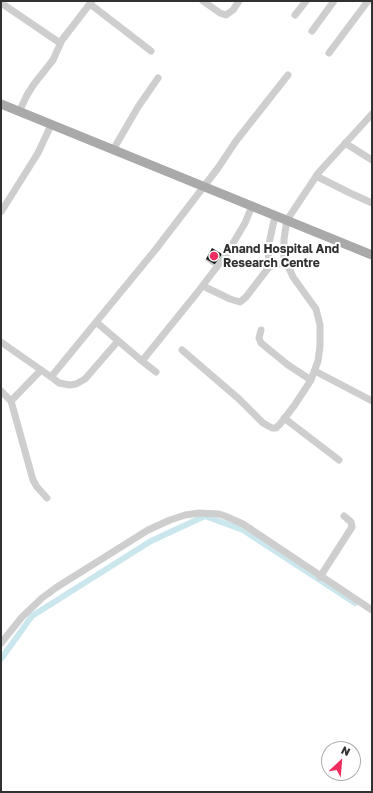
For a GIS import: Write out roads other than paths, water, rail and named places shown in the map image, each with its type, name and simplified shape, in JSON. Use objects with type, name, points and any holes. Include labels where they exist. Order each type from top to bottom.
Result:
[{"type":"main road","points":[[1,104],[372,255]]},
{"type":"street","points":[[204,1],[220,13],[226,15],[233,10],[239,1]]},
{"type":"street","points":[[295,15],[306,1]]},
{"type":"street","points":[[312,31],[334,1]]},
{"type":"street","points":[[329,53],[368,1]]},
{"type":"street","points":[[1,3],[60,43]]},
{"type":"street","points":[[19,112],[34,84],[53,60],[60,43],[91,3],[151,51]]},
{"type":"street","points":[[51,377],[151,254],[288,75]]},
{"type":"street","points":[[113,150],[138,107],[158,78]]},
{"type":"street","points":[[182,350],[239,399],[263,423],[272,428],[276,428],[294,406],[311,380],[315,371],[320,346],[319,316],[316,309],[293,277],[286,262],[283,250],[287,220],[316,176],[372,114]]},
{"type":"street","points":[[1,212],[38,153],[51,124]]},
{"type":"street","points":[[345,143],[372,160]]},
{"type":"street","points":[[316,176],[372,203]]},
{"type":"street","points":[[142,361],[203,286],[236,239],[252,206]]},
{"type":"street","points":[[269,267],[268,248],[275,216]]},
{"type":"street","points":[[203,286],[230,300],[240,302],[246,297],[269,267],[286,262]]},
{"type":"street","points":[[96,322],[156,372]]},
{"type":"street","points":[[261,330],[258,338],[261,343],[288,365],[311,380]]},
{"type":"street","points":[[3,346],[51,377],[65,385],[70,385],[82,382],[118,341]]},
{"type":"street","points":[[11,401],[41,370]]},
{"type":"street","points":[[315,371],[372,401]]},
{"type":"street","points":[[1,391],[11,401],[33,480],[47,498]]},
{"type":"street","points":[[284,418],[339,460]]},
{"type":"street","points":[[1,643],[22,617],[48,593],[148,530],[185,515],[209,513],[226,516],[257,533],[320,577],[372,610]]},
{"type":"street","points":[[320,577],[352,527],[351,522],[344,516]]},
{"type":"waterway","points":[[1,659],[32,616],[151,541],[205,516],[243,530],[355,603]]},
{"type":"place","name":"Anand Hospital And Research Centre","points":[[214,256]]}]
